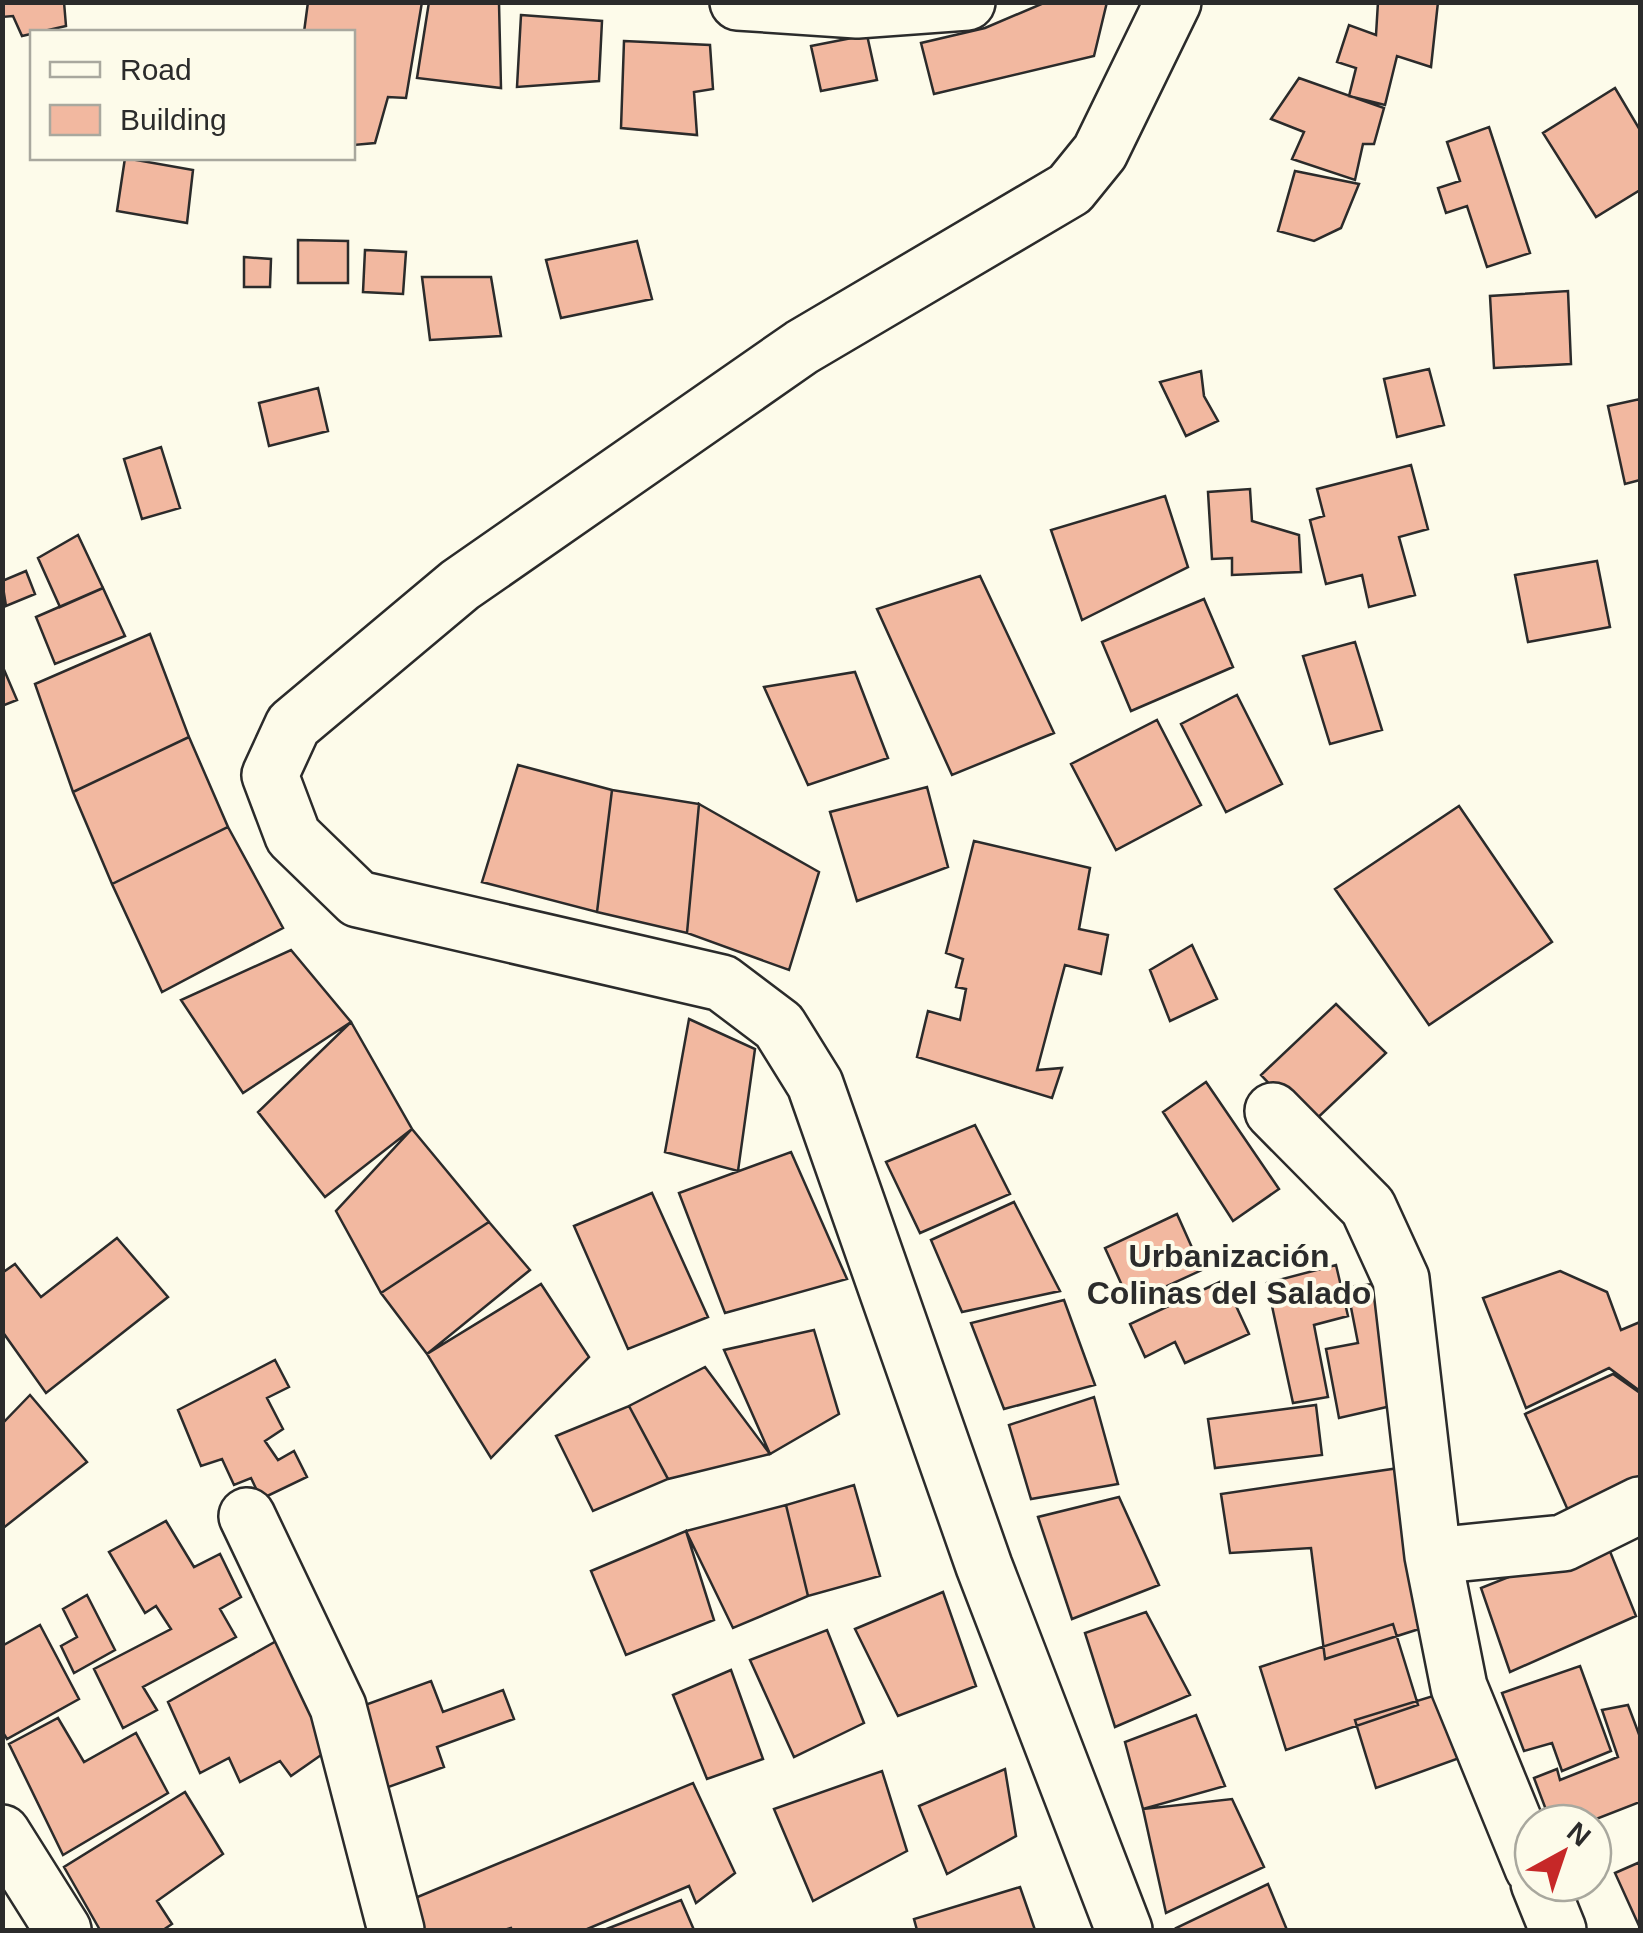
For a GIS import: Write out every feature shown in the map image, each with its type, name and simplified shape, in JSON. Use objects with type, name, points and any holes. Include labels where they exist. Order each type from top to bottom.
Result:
[{"type":"street","points":[[738,2],[857,10],[967,2]]},
{"type":"street","points":[[1124,1930],[984,1566],[815,1084],[778,1026],[722,983],[358,899],[293,836],[270,775],[293,725],[460,585],[802,347],[1070,188],[1100,152],[1173,2]]},
{"type":"street","points":[[1273,1111],[1368,1207],[1401,1279],[1433,1556],[1459,1687],[1513,1819]]},
{"type":"street","points":[[1433,1556],[1563,1542],[1640,1506]]},
{"type":"street","points":[[247,1516],[338,1707],[396,1930]]},
{"type":"street","points":[[2,1833],[63,1930]]},
{"type":"street","points":[[1547,1903],[1558,1930]]},
{"type":"building","points":[[2,2],[64,2],[66,26],[30,30],[30,34],[22,36],[13,16],[2,17]]},
{"type":"building","points":[[308,2],[422,2],[406,98],[388,97],[375,143],[355,145],[355,30],[304,30]]},
{"type":"building","points":[[429,2],[499,3],[501,88],[417,78]]},
{"type":"building","points":[[1046,2],[1107,2],[1094,56],[934,94],[921,43],[985,28]]},
{"type":"building","points":[[1378,2],[1438,2],[1431,67],[1397,56],[1385,105],[1349,96],[1356,68],[1337,62],[1349,25],[1376,35]]},
{"type":"building","points":[[521,15],[602,21],[599,81],[517,87]]},
{"type":"building","points":[[867,35],[877,80],[821,91],[811,46]]},
{"type":"building","points":[[624,41],[710,45],[713,89],[694,92],[697,135],[621,128]]},
{"type":"building","points":[[1299,78],[1384,108],[1374,144],[1363,144],[1355,180],[1292,159],[1304,132],[1271,119]]},
{"type":"building","points":[[1615,88],[1640,130],[1640,190],[1596,217],[1543,133]]},
{"type":"building","points":[[1489,127],[1530,253],[1487,267],[1467,206],[1446,213],[1438,188],[1460,181],[1447,142]]},
{"type":"building","points":[[125,160],[193,170],[187,223],[117,211]]},
{"type":"building","points":[[1295,171],[1359,184],[1341,228],[1314,241],[1278,231]]},
{"type":"building","points":[[298,240],[348,241],[348,283],[298,283]]},
{"type":"building","points":[[637,241],[652,299],[561,318],[546,260]]},
{"type":"building","points":[[365,250],[406,252],[403,294],[363,292]]},
{"type":"building","points":[[244,257],[271,259],[270,287],[244,287]]},
{"type":"building","points":[[422,277],[491,277],[501,336],[430,340]]},
{"type":"building","points":[[1568,291],[1571,364],[1494,368],[1490,296]]},
{"type":"building","points":[[1429,369],[1444,425],[1397,437],[1384,379]]},
{"type":"building","points":[[1201,371],[1204,396],[1218,421],[1186,436],[1160,382]]},
{"type":"building","points":[[318,388],[328,431],[269,446],[259,403]]},
{"type":"building","points":[[1640,399],[1640,480],[1625,484],[1608,406]]},
{"type":"building","points":[[161,447],[180,508],[142,519],[124,459]]},
{"type":"building","points":[[1411,465],[1428,529],[1399,537],[1415,595],[1369,607],[1362,575],[1326,584],[1310,520],[1324,516],[1317,489]]},
{"type":"building","points":[[1250,489],[1252,521],[1299,535],[1301,572],[1232,575],[1232,558],[1212,559],[1208,492]]},
{"type":"building","points":[[1165,496],[1188,567],[1082,620],[1051,530]]},
{"type":"building","points":[[78,535],[103,588],[60,607],[38,558]]},
{"type":"building","points":[[1597,561],[1610,627],[1528,642],[1515,575]]},
{"type":"building","points":[[26,571],[35,594],[6,606],[2,581]]},
{"type":"building","points":[[980,576],[1054,733],[952,775],[877,609]]},
{"type":"building","points":[[103,588],[125,636],[55,664],[36,617]]},
{"type":"building","points":[[1204,599],[1233,667],[1131,711],[1102,642]]},
{"type":"building","points":[[150,634],[189,737],[73,792],[35,684]]},
{"type":"building","points":[[1355,642],[1382,730],[1330,744],[1303,656]]},
{"type":"building","points":[[2,665],[17,700],[2,706]]},
{"type":"building","points":[[855,672],[888,758],[808,785],[764,687]]},
{"type":"building","points":[[1237,695],[1282,784],[1226,812],[1181,724]]},
{"type":"building","points":[[1157,720],[1201,805],[1116,850],[1071,764]]},
{"type":"building","points":[[189,737],[228,827],[112,884],[73,792]]},
{"type":"building","points":[[518,765],[612,790],[597,912],[482,882]]},
{"type":"building","points":[[927,787],[948,867],[857,901],[830,812]]},
{"type":"building","points":[[612,790],[699,804],[687,933],[597,912]]},
{"type":"building","points":[[699,804],[819,872],[789,970],[687,933]]},
{"type":"building","points":[[1459,806],[1552,942],[1429,1025],[1335,889]]},
{"type":"building","points":[[228,827],[283,928],[162,992],[112,884]]},
{"type":"building","points":[[974,841],[1090,868],[1079,929],[1108,935],[1101,974],[1065,965],[1037,1070],[1062,1068],[1052,1098],[917,1057],[928,1011],[960,1020],[966,989],[956,987],[963,959],[946,953]]},
{"type":"building","points":[[1192,945],[1217,999],[1170,1021],[1150,970]]},
{"type":"building","points":[[291,950],[351,1022],[243,1093],[181,1000]]},
{"type":"building","points":[[1336,1004],[1386,1053],[1309,1126],[1261,1075]]},
{"type":"building","points":[[689,1019],[755,1049],[738,1171],[665,1152]]},
{"type":"building","points":[[351,1022],[412,1129],[325,1197],[258,1112]]},
{"type":"building","points":[[1206,1082],[1279,1189],[1233,1221],[1163,1112]]},
{"type":"building","points":[[975,1125],[1010,1194],[920,1233],[886,1162]]},
{"type":"building","points":[[412,1129],[489,1222],[381,1293],[336,1211]]},
{"type":"building","points":[[791,1152],[847,1279],[725,1313],[679,1193]]},
{"type":"building","points":[[652,1193],[708,1317],[628,1349],[574,1226]]},
{"type":"building","points":[[1014,1202],[1060,1291],[962,1312],[931,1240]]},
{"type":"building","points":[[1177,1214],[1202,1270],[1130,1303],[1105,1248]]},
{"type":"building","points":[[489,1222],[530,1270],[427,1354],[381,1293]]},
{"type":"building","points":[[117,1238],[168,1297],[46,1393],[2,1331],[2,1273],[15,1264],[41,1297]]},
{"type":"building","points":[[1336,1265],[1348,1316],[1314,1325],[1328,1397],[1293,1403],[1267,1283]]},
{"type":"building","points":[[1560,1271],[1607,1292],[1621,1330],[1640,1322],[1640,1391],[1609,1368],[1526,1408],[1483,1298]]},
{"type":"building","points":[[1224,1280],[1249,1334],[1185,1363],[1175,1342],[1145,1357],[1130,1324]]},
{"type":"building","points":[[541,1284],[589,1357],[491,1458],[427,1354]]},
{"type":"building","points":[[1372,1284],[1404,1403],[1339,1418],[1326,1349],[1358,1343],[1347,1287]]},
{"type":"building","points":[[1064,1300],[1095,1385],[1004,1409],[971,1323]]},
{"type":"building","points":[[814,1330],[839,1414],[770,1454],[724,1350]]},
{"type":"building","points":[[275,1360],[289,1387],[267,1398],[283,1429],[265,1441],[278,1460],[294,1451],[307,1477],[261,1499],[251,1478],[234,1485],[222,1459],[201,1466],[178,1410]]},
{"type":"building","points":[[705,1367],[770,1454],[668,1479],[629,1406]]},
{"type":"building","points":[[1613,1374],[1640,1393],[1640,1487],[1575,1526],[1525,1414]]},
{"type":"building","points":[[30,1395],[87,1462],[2,1529],[2,1424]]},
{"type":"building","points":[[1094,1397],[1118,1484],[1031,1499],[1009,1425]]},
{"type":"building","points":[[1316,1405],[1322,1455],[1215,1468],[1208,1419]]},
{"type":"building","points":[[629,1406],[668,1479],[593,1511],[556,1436]]},
{"type":"building","points":[[1399,1468],[1419,1629],[1325,1659],[1311,1548],[1230,1553],[1221,1494]]},
{"type":"building","points":[[854,1485],[880,1576],[808,1596],[786,1505]]},
{"type":"building","points":[[1119,1497],[1159,1585],[1072,1619],[1038,1517]]},
{"type":"building","points":[[786,1505],[808,1596],[733,1628],[686,1531]]},
{"type":"building","points":[[166,1521],[194,1567],[220,1554],[241,1597],[220,1609],[236,1637],[143,1687],[157,1710],[123,1728],[94,1669],[171,1629],[156,1606],[145,1613],[109,1552]]},
{"type":"building","points":[[686,1531],[714,1620],[626,1655],[591,1571]]},
{"type":"building","points":[[1605,1539],[1636,1616],[1510,1672],[1481,1588]]},
{"type":"building","points":[[943,1592],[976,1686],[898,1716],[855,1629]]},
{"type":"building","points":[[87,1595],[115,1650],[74,1673],[61,1646],[77,1637],[63,1609]]},
{"type":"building","points":[[1146,1612],[1190,1695],[1115,1727],[1085,1633]]},
{"type":"building","points":[[1393,1624],[1418,1705],[1286,1750],[1260,1667]]},
{"type":"building","points":[[40,1625],[79,1699],[7,1739],[2,1731],[2,1646]]},
{"type":"building","points":[[827,1630],[864,1723],[794,1757],[750,1660]]},
{"type":"building","points":[[280,1639],[304,1675],[324,1753],[291,1776],[280,1761],[240,1782],[229,1758],[200,1773],[168,1702]]},
{"type":"building","points":[[1580,1666],[1611,1751],[1562,1771],[1552,1743],[1524,1751],[1502,1693]]},
{"type":"building","points":[[731,1670],[763,1759],[707,1779],[673,1695]]},
{"type":"building","points":[[431,1681],[443,1712],[503,1690],[514,1719],[437,1747],[444,1767],[383,1789],[354,1709]]},
{"type":"building","points":[[1446,1692],[1465,1756],[1376,1788],[1355,1720]]},
{"type":"building","points":[[1628,1705],[1640,1737],[1640,1802],[1613,1812],[1613,1803],[1543,1803],[1534,1778],[1557,1769],[1560,1780],[1618,1757],[1602,1710]]},
{"type":"building","points":[[1196,1715],[1225,1786],[1143,1809],[1125,1742]]},
{"type":"building","points":[[58,1718],[84,1762],[136,1733],[168,1793],[63,1855],[9,1744]]},
{"type":"building","points":[[1005,1769],[1016,1836],[947,1874],[919,1806]]},
{"type":"building","points":[[882,1771],[907,1851],[813,1901],[774,1809]]},
{"type":"building","points":[[693,1783],[735,1873],[696,1903],[689,1886],[585,1930],[414,1930],[403,1903]]},
{"type":"building","points":[[185,1792],[223,1854],[157,1901],[172,1924],[163,1930],[100,1930],[64,1867]]},
{"type":"building","points":[[1232,1799],[1264,1867],[1166,1913],[1143,1809]]},
{"type":"building","points":[[1640,1862],[1640,1928],[1615,1873]]},
{"type":"building","points":[[1268,1884],[1287,1930],[1176,1928]]},
{"type":"building","points":[[1020,1887],[1035,1930],[917,1930],[914,1919]]},
{"type":"building","points":[[681,1900],[694,1930],[604,1930]]},
{"type":"district","name":"Urbanización Colinas del Salado","points":[[1229,1274]]}]
